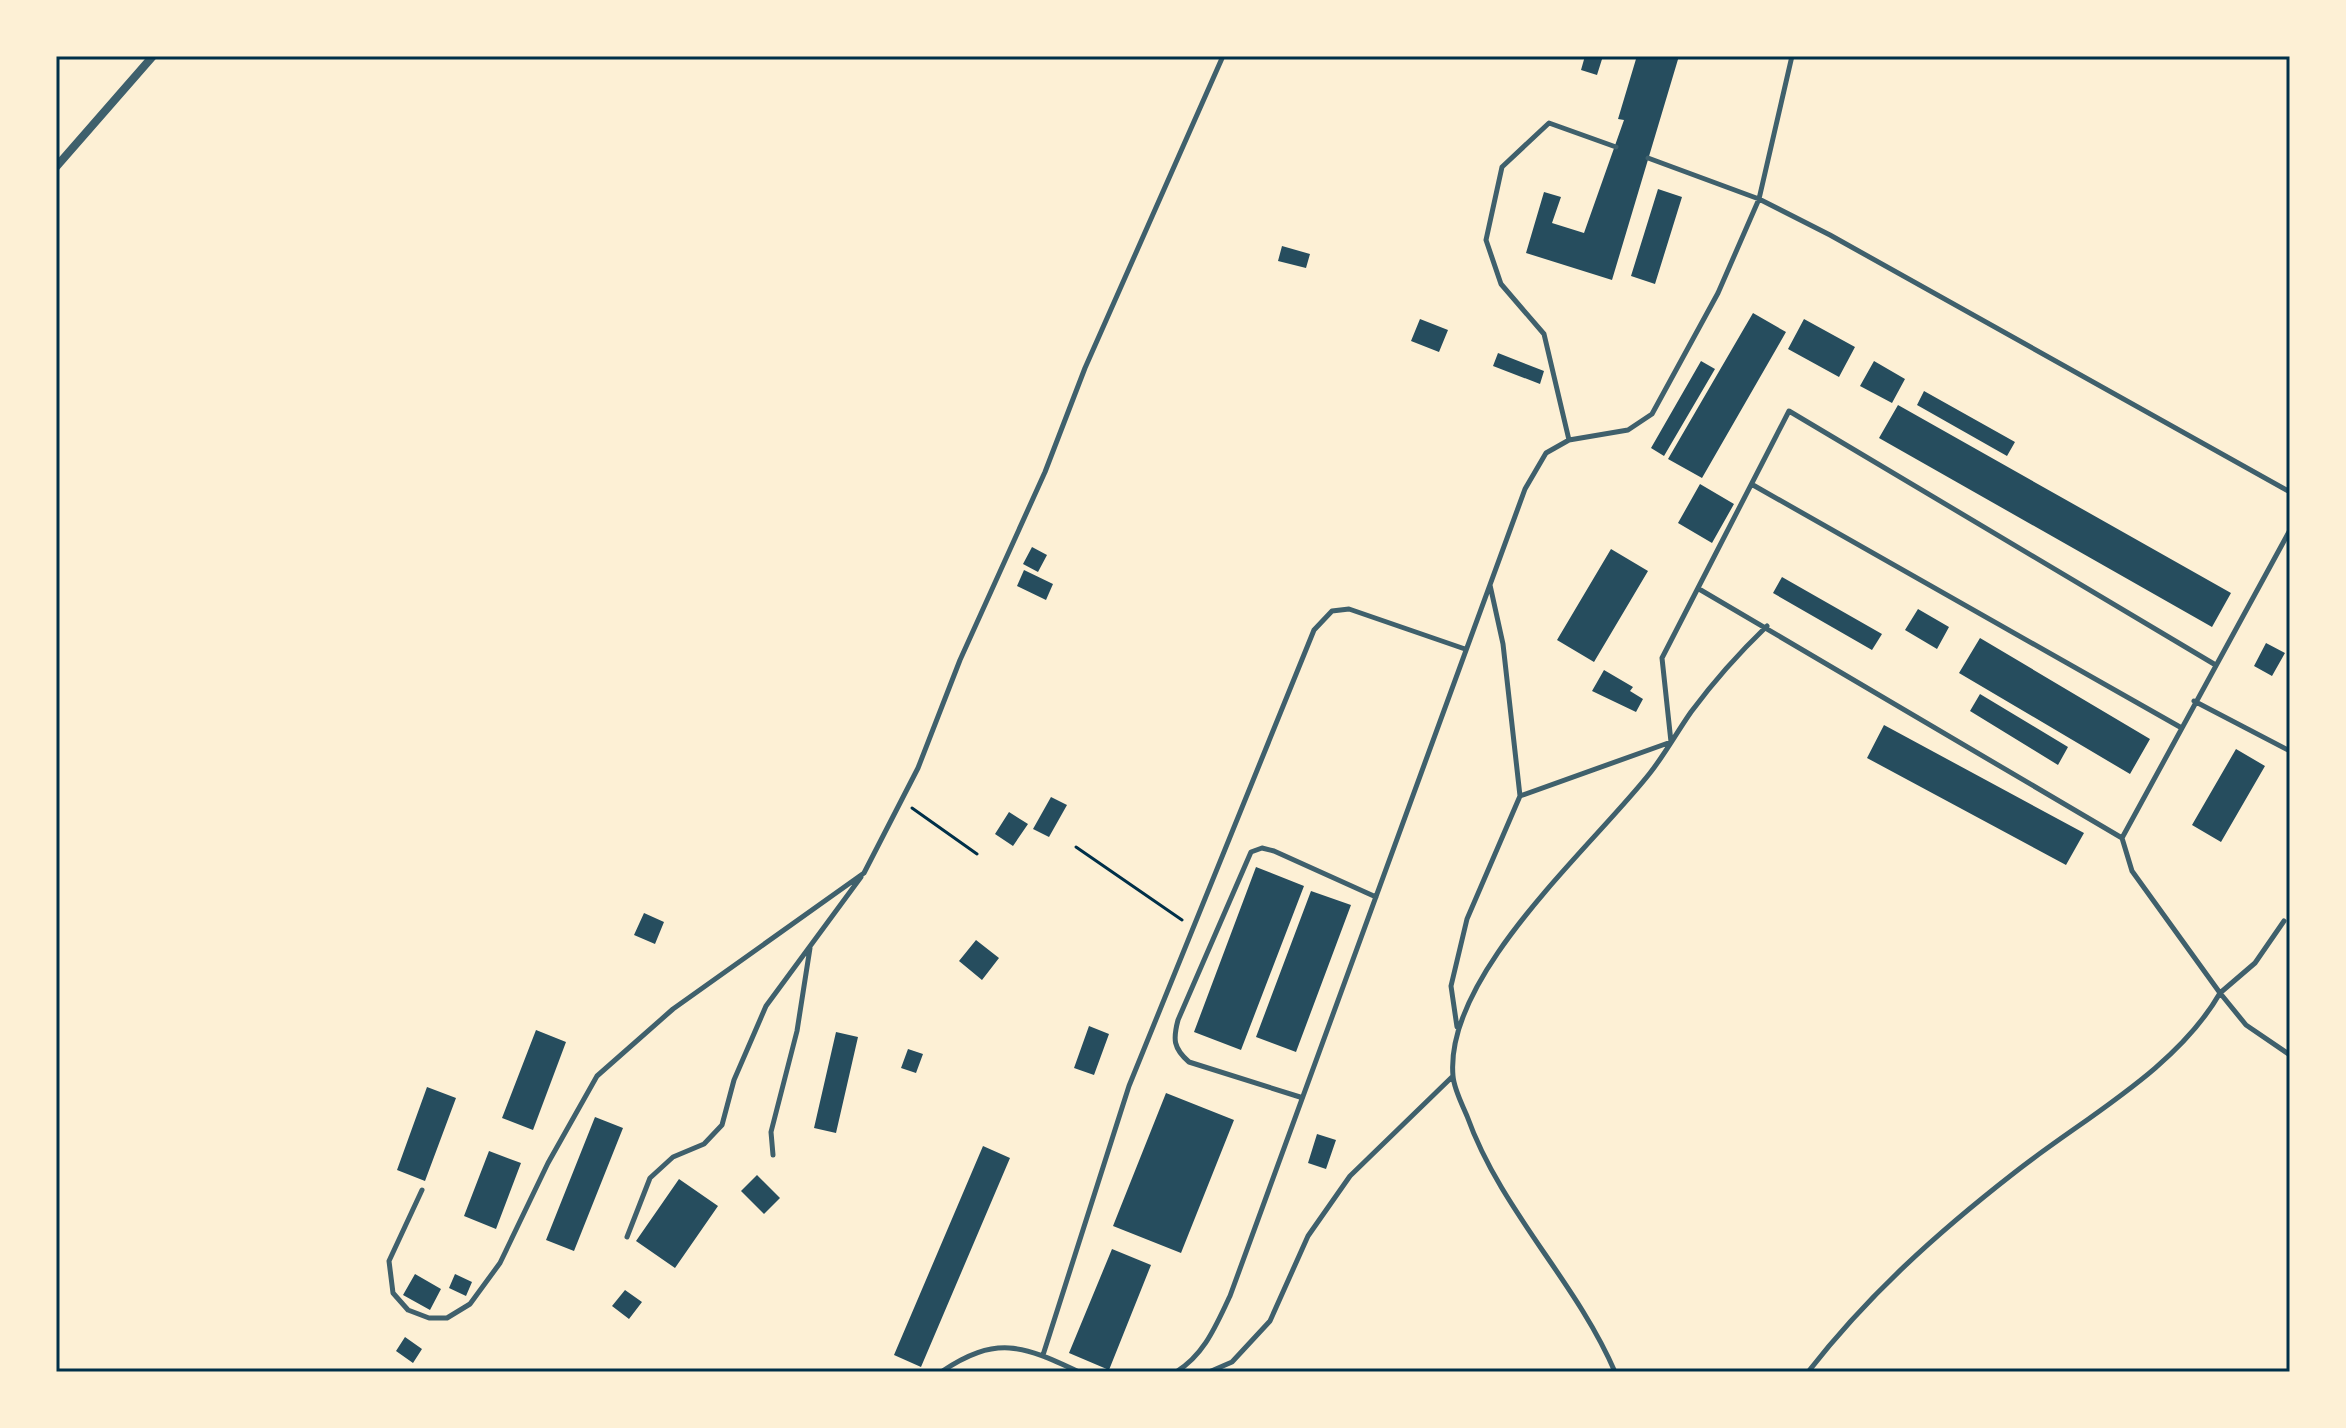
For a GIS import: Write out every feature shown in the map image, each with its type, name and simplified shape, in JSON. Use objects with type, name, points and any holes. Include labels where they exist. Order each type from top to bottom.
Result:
[{"type":"street","points":[[56,167],[153,56]]},
{"type":"lane","points":[[627,1237],[650,1178],[673,1157],[704,1144],[722,1125],[734,1080],[766,1006],[864,873],[902,802],[960,660],[1045,472],[1085,368],[1223,56]]},
{"type":"lane","points":[[1176,1372],[1191,1363],[1207,1344],[1230,1296],[1300,1097],[1525,489],[1546,453],[1569,440],[1628,430],[1652,414],[1718,293],[1759,199],[1792,56]]},
{"type":"lane","points":[[1569,440],[1544,334],[1501,284],[1486,240],[1502,167],[1549,123],[1616,147]]},
{"type":"lane","points":[[1648,158],[1759,199],[2290,492]]},
{"type":"lane","points":[[1671,742],[1662,658],[1789,411],[2214,664]]},
{"type":"lane","points":[[1753,485],[2180,727]]},
{"type":"lane","points":[[2122,838],[2214,664],[2290,530]]},
{"type":"lane","points":[[1490,585],[1503,644],[1520,796],[1467,919],[1451,986],[1457,1028],[1452,1077],[1474,1135],[1518,1218],[1600,1336],[1615,1372]]},
{"type":"lane","points":[[1698,589],[1767,626],[2122,838],[2132,871],[2220,993],[2246,1025],[2290,1055]]},
{"type":"lane","points":[[1043,1355],[1129,1086],[1314,630],[1332,611],[1349,609],[1465,649]]},
{"type":"lane","points":[[1457,1028],[1488,971],[1544,890],[1651,773],[1733,659],[1767,626]]},
{"type":"lane","points":[[2194,701],[2290,751]]},
{"type":"lane","points":[[1520,796],[1671,742]]},
{"type":"lane","points":[[1300,1097],[1189,1062],[1178,1053],[1173,1038],[1178,1020],[1251,852],[1262,848],[1274,851],[1376,897]]},
{"type":"lane","points":[[422,1190],[389,1261],[393,1293],[408,1310],[429,1318],[447,1318],[470,1304],[500,1263],[548,1163],[597,1076],[673,1009],[864,873]]},
{"type":"lane","points":[[1808,1372],[1849,1319],[1904,1263],[2016,1171],[2144,1076],[2185,1037],[2220,993],[2255,963],[2284,921]]},
{"type":"lane","points":[[773,1155],[771,1132],[797,1031],[810,947]]},
{"type":"lane","points":[[1209,1372],[1232,1362],[1270,1321],[1308,1236],[1350,1176],[1452,1077]]},
{"type":"lane","points":[[941,1372],[971,1351],[1007,1347],[1043,1355],[1079,1372]]},
{"type":"path","points":[[902,802],[977,854]]},
{"type":"path","points":[[1076,847],[1192,927]]},
{"type":"building","points":[[1585,56],[1603,56],[1597,75],[1581,70]]},
{"type":"building","points":[[1630,56],[1679,56],[1612,280],[1526,253],[1544,192],[1561,197],[1552,223],[1584,233],[1624,120],[1618,119],[1636,59]]},
{"type":"building","points":[[1658,189],[1682,197],[1655,284],[1631,276]]},
{"type":"building","points":[[1282,246],[1310,254],[1306,268],[1278,261]]},
{"type":"building","points":[[1753,313],[1786,332],[1702,478],[1668,459]]},
{"type":"building","points":[[1420,319],[1448,330],[1439,352],[1411,341]]},
{"type":"building","points":[[1804,319],[1855,347],[1839,377],[1788,349]]},
{"type":"building","points":[[1498,353],[1544,371],[1540,384],[1493,366]]},
{"type":"building","points":[[1701,361],[1715,369],[1664,456],[1651,448]]},
{"type":"building","points":[[1874,361],[1905,379],[1892,403],[1860,386]]},
{"type":"building","points":[[1924,391],[2015,442],[2007,456],[1917,405]]},
{"type":"building","points":[[1898,405],[2231,593],[2212,627],[1879,438]]},
{"type":"building","points":[[1700,484],[1734,504],[1712,543],[1678,523]]},
{"type":"building","points":[[1032,547],[1047,555],[1038,572],[1023,564]]},
{"type":"building","points":[[1611,549],[1648,571],[1594,662],[1557,640]]},
{"type":"building","points":[[1024,570],[1053,584],[1046,600],[1017,586]]},
{"type":"building","points":[[1782,577],[1882,634],[1872,650],[1773,593]]},
{"type":"building","points":[[1918,609],[1949,627],[1937,649],[1905,630]]},
{"type":"building","points":[[1980,638],[2150,739],[2130,774],[1959,673]]},
{"type":"building","points":[[2266,643],[2285,653],[2272,676],[2254,666]]},
{"type":"building","points":[[1604,670],[1633,687],[1630,691],[1643,699],[1636,712],[1592,691]]},
{"type":"building","points":[[1980,694],[2068,747],[2058,765],[1970,711]]},
{"type":"building","points":[[1884,725],[2084,833],[2066,865],[1867,758]]},
{"type":"building","points":[[2236,749],[2265,766],[2221,842],[2192,825]]},
{"type":"building","points":[[1051,797],[1067,805],[1049,837],[1033,829]]},
{"type":"building","points":[[1009,812],[1028,824],[1013,846],[995,834]]},
{"type":"building","points":[[1256,867],[1304,886],[1241,1050],[1194,1032]]},
{"type":"building","points":[[1311,891],[1351,905],[1296,1052],[1256,1037]]},
{"type":"building","points":[[644,913],[664,922],[655,944],[634,935]]},
{"type":"building","points":[[976,940],[999,958],[982,980],[959,961]]},
{"type":"building","points":[[1089,1026],[1109,1034],[1094,1075],[1074,1068]]},
{"type":"building","points":[[536,1030],[566,1042],[533,1130],[502,1118]]},
{"type":"building","points":[[836,1032],[858,1037],[836,1133],[814,1128]]},
{"type":"building","points":[[908,1049],[923,1054],[916,1073],[901,1068]]},
{"type":"building","points":[[427,1087],[456,1098],[425,1181],[397,1170]]},
{"type":"building","points":[[1166,1093],[1234,1120],[1181,1253],[1113,1226]]},
{"type":"building","points":[[595,1117],[623,1128],[574,1251],[546,1240]]},
{"type":"building","points":[[1317,1134],[1336,1140],[1326,1169],[1308,1163]]},
{"type":"building","points":[[983,1146],[1010,1158],[921,1367],[894,1355]]},
{"type":"building","points":[[489,1151],[521,1163],[496,1229],[464,1216]]},
{"type":"building","points":[[757,1175],[780,1198],[764,1214],[741,1191]]},
{"type":"building","points":[[679,1179],[718,1206],[675,1268],[636,1241]]},
{"type":"building","points":[[1112,1249],[1151,1265],[1109,1370],[1069,1353]]},
{"type":"building","points":[[415,1274],[441,1289],[430,1310],[403,1295]]},
{"type":"building","points":[[455,1274],[472,1282],[466,1296],[449,1288]]},
{"type":"building","points":[[625,1290],[642,1302],[629,1319],[612,1306]]},
{"type":"building","points":[[405,1337],[422,1349],[413,1363],[396,1351]]}]
